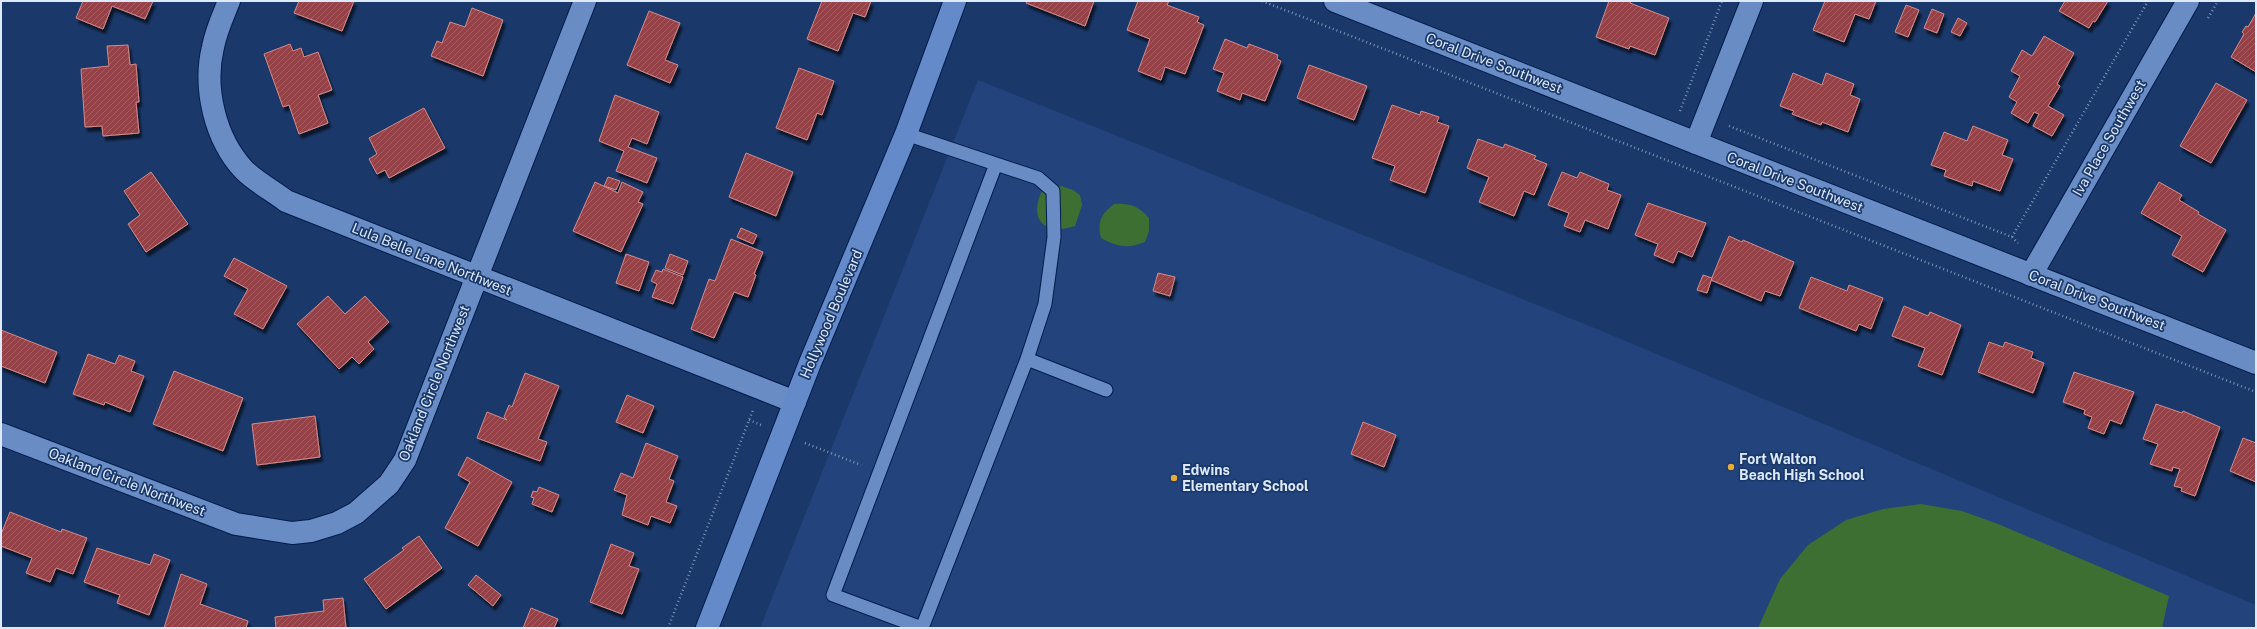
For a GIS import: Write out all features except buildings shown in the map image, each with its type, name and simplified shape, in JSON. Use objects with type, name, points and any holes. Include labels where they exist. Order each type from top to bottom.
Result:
[{"type":"street","name":"Lula Belle Lane Northwest","points":[[229,1],[213,48],[209,76],[211,99],[216,121],[228,147],[244,170],[286,201],[795,402]]},
{"type":"street","name":"Oakland Circle Northwest","points":[[1,434],[236,524],[292,533],[311,531],[336,523],[356,513],[375,498],[389,484],[405,460],[585,1]]},
{"type":"street","name":"Hollywood Boulevard","points":[[707,628],[795,402],[906,134],[955,1]]},
{"type":"street","name":"Coral Drive Southwest","points":[[1335,1],[1358,5],[1696,143],[2256,363]]},
{"type":"street","points":[[1696,143],[1752,1]]},
{"type":"street","name":"Iva Place Southwest","points":[[2031,275],[2188,1]]},
{"type":"lane","points":[[906,134],[996,164],[1038,178],[1053,191],[1054,237],[1044,304],[1027,359],[922,628],[833,595],[996,164]]},
{"type":"lane","points":[[1027,359],[1106,390]]},
{"type":"path","points":[[1262,1],[2256,392]]},
{"type":"path","points":[[1679,115],[1722,1]]},
{"type":"path","points":[[2012,237],[2148,1]]},
{"type":"path","points":[[668,628],[761,389]]},
{"type":"path","points":[[749,420],[880,473]]},
{"type":"shaded area","name":"Edwins Elementary School","points":[[978,80],[1597,329],[2256,605],[2256,628],[760,628]]},
{"type":"green space","points":[[1061,186],[1073,190],[1080,195],[1082,205],[1075,226],[1064,229],[1055,229],[1042,223],[1038,217],[1038,201],[1042,191]]},
{"type":"green space","points":[[1114,204],[1133,206],[1149,218],[1149,231],[1145,242],[1133,246],[1123,246],[1101,238],[1101,219],[1106,211]]},
{"type":"green space","points":[[1921,504],[1962,511],[1998,524],[2169,596],[2162,628],[1758,628],[1780,579],[1808,545],[1846,520],[1883,509]]},
{"type":"place","name":"Fort Walton Beach High School","points":[[1731,467]]},
{"type":"place","name":"Edwins Elementary School","points":[[1174,478]]}]
